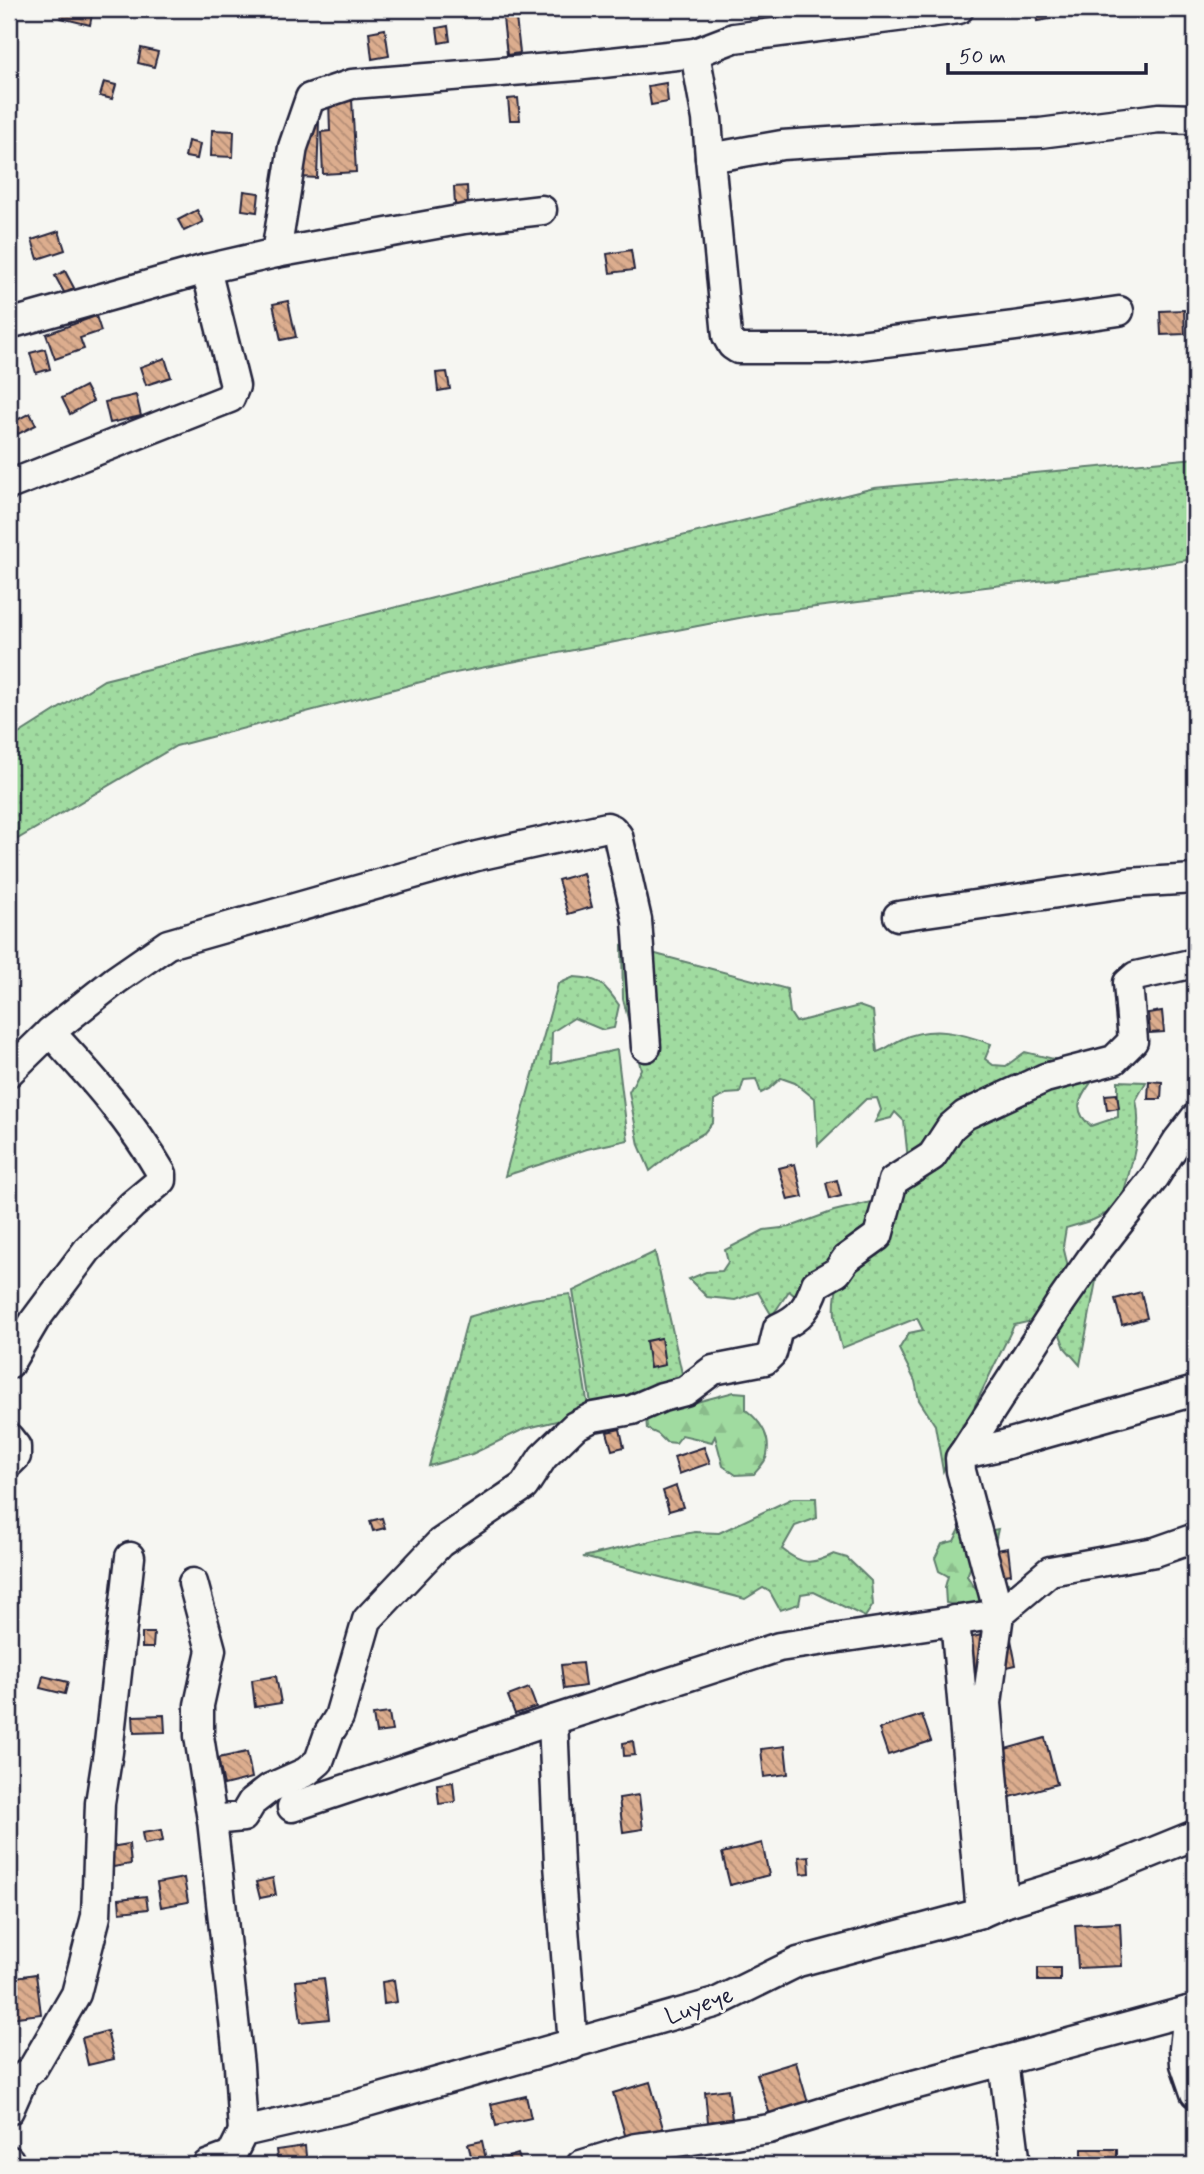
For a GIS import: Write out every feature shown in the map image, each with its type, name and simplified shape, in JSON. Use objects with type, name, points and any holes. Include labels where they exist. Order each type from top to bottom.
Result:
[{"type":"street","points":[[276,253],[293,147],[310,98],[352,84],[575,66],[695,53],[734,38],[958,9]]},
{"type":"street","points":[[695,53],[707,120],[727,336],[738,349],[828,349],[1119,311]]},
{"type":"street","points":[[710,158],[782,145],[1040,133],[1160,118],[1195,119]]},
{"type":"street","points":[[9,324],[206,269],[276,253],[464,219],[541,210]]},
{"type":"street","points":[[9,485],[230,398],[235,386],[206,269]]},
{"type":"street","points":[[9,1072],[50,1032],[116,979],[168,944],[477,856],[607,827],[618,836],[637,920],[646,1047]]},
{"type":"street","points":[[898,915],[1127,883],[1195,879]]},
{"type":"street","points":[[212,1820],[243,1817],[252,1802],[270,1788],[306,1772],[319,1761],[329,1733],[339,1717],[367,1620],[440,1543],[524,1486],[543,1457],[575,1426],[593,1417],[632,1410],[662,1397],[685,1391],[713,1370],[765,1360],[772,1353],[778,1328],[795,1321],[806,1306],[816,1283],[837,1272],[846,1259],[878,1236],[892,1181],[932,1156],[951,1127],[965,1115],[1045,1078],[1114,1060],[1133,1041],[1128,983],[1136,976],[1195,963]]},
{"type":"street","points":[[9,1364],[35,1320],[89,1249],[132,1205],[162,1180],[162,1174],[145,1145],[50,1032]]},
{"type":"street","points":[[993,1908],[986,1703],[999,1614],[961,1471],[960,1458],[1061,1302],[1154,1178],[1195,1118]]},
{"type":"street","points":[[963,1454],[1195,1391]]},
{"type":"street","points":[[9,1438],[16,1447],[16,1456],[9,1463]]},
{"type":"street","points":[[292,1807],[779,1647],[999,1614],[1050,1571],[1155,1552],[1195,1538]]},
{"type":"street","points":[[9,2110],[24,2076],[33,2068],[76,1994],[96,1916],[100,1803],[130,1557]]},
{"type":"street","points":[[193,1583],[211,1650],[199,1705],[199,1737],[212,1820],[239,2066],[243,2132],[231,2156],[207,2165]]},
{"type":"street","points":[[955,1620],[993,1908]]},
{"type":"street","points":[[553,1720],[559,1864],[573,2045]]},
{"type":"street","name":"Luyeye","points":[[243,2132],[342,2109],[715,2003],[798,1962],[993,1908],[1104,1872],[1195,1835]]},
{"type":"street","points":[[581,2165],[636,2148],[769,2129],[895,2090],[1192,2010],[1184,2049],[1185,2064],[1195,2093]]},
{"type":"street","points":[[1003,2061],[1016,2165]]},
{"type":"street","points":[[9,2160],[10,2165]]},
{"type":"green space","points":[[1195,458],[1195,559],[1096,574],[765,613],[455,673],[176,746],[9,844],[9,740],[104,680],[874,488]]},
{"type":"green space","points":[[622,945],[787,989],[790,1013],[796,1022],[859,1006],[873,1011],[877,1052],[913,1035],[947,1032],[991,1044],[985,1059],[993,1065],[1006,1066],[1025,1052],[1099,1070],[1079,1104],[1083,1118],[1091,1126],[1118,1117],[1118,1081],[1146,1082],[1136,1100],[1137,1140],[1120,1207],[1093,1220],[1066,1228],[1063,1246],[1070,1275],[1099,1265],[1080,1365],[1065,1348],[1053,1316],[1014,1325],[943,1471],[935,1425],[919,1400],[915,1381],[899,1349],[909,1333],[923,1330],[917,1318],[842,1348],[835,1314],[839,1279],[800,1300],[789,1291],[772,1316],[758,1292],[735,1300],[707,1297],[689,1279],[706,1272],[722,1271],[728,1262],[725,1250],[764,1230],[790,1227],[834,1211],[875,1201],[909,1170],[904,1121],[895,1112],[891,1118],[875,1122],[881,1110],[877,1098],[866,1099],[818,1145],[815,1099],[795,1083],[781,1078],[761,1093],[756,1079],[744,1080],[740,1093],[726,1094],[714,1101],[713,1122],[704,1133],[682,1145],[650,1171],[639,1145],[629,1092],[641,1069],[623,999]]},
{"type":"green space","points":[[574,977],[596,981],[610,992],[619,1005],[614,1028],[603,1030],[574,1018],[552,1032],[551,1064],[617,1050],[628,1140],[587,1149],[505,1176],[558,984]]},
{"type":"green space","points":[[655,1252],[685,1387],[592,1410],[573,1291]]},
{"type":"green space","points":[[570,1294],[589,1413],[524,1429],[472,1454],[429,1466],[468,1317],[532,1299]]},
{"type":"green space","points":[[734,1392],[746,1393],[746,1410],[760,1424],[766,1435],[766,1458],[754,1474],[736,1475],[723,1466],[715,1436],[712,1442],[682,1435],[676,1443],[666,1442],[647,1429],[646,1417],[654,1410],[674,1408]]},
{"type":"green space","points":[[793,1498],[816,1498],[817,1518],[795,1526],[782,1549],[807,1562],[834,1554],[847,1558],[871,1581],[873,1605],[865,1617],[814,1592],[801,1594],[799,1604],[780,1610],[770,1592],[763,1588],[745,1599],[583,1557],[695,1532],[719,1533]]},
{"type":"green space","points":[[968,1520],[978,1533],[998,1529],[995,1543],[977,1556],[967,1576],[977,1591],[991,1586],[997,1580],[1019,1586],[978,1611],[946,1603],[945,1587],[948,1576],[939,1571],[935,1558],[942,1544],[954,1541]]},
{"type":"building","points":[[63,9],[93,9],[90,25],[61,18]]},
{"type":"building","points":[[502,9],[515,9],[520,53],[507,55]]},
{"type":"building","points":[[1049,9],[1051,19],[1037,21],[1035,10]]},
{"type":"building","points":[[448,26],[450,41],[439,43],[437,28]]},
{"type":"building","points":[[385,29],[389,56],[372,59],[369,32]]},
{"type":"building","points":[[141,48],[158,52],[154,67],[138,63]]},
{"type":"building","points":[[104,82],[116,85],[112,99],[100,96]]},
{"type":"building","points":[[666,83],[668,102],[651,105],[648,86]]},
{"type":"building","points":[[518,98],[520,120],[510,120],[508,99]]},
{"type":"building","points":[[352,99],[356,172],[323,174],[321,132],[330,131],[329,100]]},
{"type":"building","points":[[304,121],[319,122],[317,178],[301,177]]},
{"type":"building","points":[[212,130],[234,131],[233,157],[211,156]]},
{"type":"building","points":[[188,141],[200,144],[197,159],[185,157]]},
{"type":"building","points":[[467,186],[468,205],[455,205],[454,187]]},
{"type":"building","points":[[244,191],[259,193],[257,212],[242,210]]},
{"type":"building","points":[[197,210],[203,222],[184,231],[178,220]]},
{"type":"building","points":[[59,231],[65,250],[38,259],[32,240]]},
{"type":"building","points":[[631,250],[634,270],[610,273],[607,254]]},
{"type":"building","points":[[65,271],[74,288],[65,294],[55,276]]},
{"type":"building","points":[[288,301],[296,337],[281,340],[273,304]]},
{"type":"building","points":[[1184,310],[1185,334],[1161,335],[1160,311]]},
{"type":"building","points":[[96,316],[101,331],[80,338],[84,349],[55,359],[46,334]]},
{"type":"building","points":[[45,349],[50,369],[36,373],[30,353]]},
{"type":"building","points":[[165,358],[171,377],[146,385],[140,367]]},
{"type":"building","points":[[447,372],[450,389],[438,391],[436,373]]},
{"type":"building","points":[[85,386],[93,401],[70,414],[62,398]]},
{"type":"building","points":[[136,395],[141,416],[110,423],[105,402]]},
{"type":"building","points":[[30,413],[36,425],[18,434],[11,423]]},
{"type":"building","points":[[583,873],[592,907],[568,914],[558,880]]},
{"type":"building","points":[[1162,1011],[1164,1032],[1150,1033],[1148,1013]]},
{"type":"building","points":[[1149,1081],[1162,1082],[1161,1099],[1148,1099]]},
{"type":"building","points":[[1117,1094],[1119,1108],[1107,1110],[1105,1095]]},
{"type":"building","points":[[795,1164],[803,1197],[788,1200],[779,1168]]},
{"type":"building","points":[[837,1180],[841,1196],[830,1199],[826,1183]]},
{"type":"building","points":[[1141,1292],[1147,1318],[1122,1325],[1115,1299]]},
{"type":"building","points":[[661,1338],[665,1365],[650,1368],[646,1341]]},
{"type":"building","points":[[620,1429],[624,1447],[612,1450],[607,1432]]},
{"type":"building","points":[[704,1447],[710,1463],[679,1474],[674,1457]]},
{"type":"building","points":[[676,1486],[683,1507],[669,1511],[663,1491]]},
{"type":"building","points":[[382,1518],[385,1528],[373,1531],[370,1521]]},
{"type":"building","points":[[1008,1548],[1011,1574],[994,1577],[991,1551]]},
{"type":"building","points":[[1009,1629],[1016,1665],[976,1674],[968,1638]]},
{"type":"building","points":[[142,1633],[154,1633],[153,1648],[142,1648]]},
{"type":"building","points":[[582,1663],[585,1686],[564,1689],[561,1665]]},
{"type":"building","points":[[43,1676],[68,1682],[65,1694],[40,1688]]},
{"type":"building","points":[[276,1676],[281,1703],[255,1707],[252,1680]]},
{"type":"building","points":[[529,1688],[536,1707],[515,1714],[508,1696]]},
{"type":"building","points":[[389,1713],[392,1731],[376,1733],[373,1715]]},
{"type":"building","points":[[164,1715],[165,1732],[134,1733],[133,1716]]},
{"type":"building","points":[[922,1715],[931,1741],[888,1755],[879,1729]]},
{"type":"building","points":[[1045,1738],[1057,1784],[1007,1798],[995,1752]]},
{"type":"building","points":[[633,1741],[635,1755],[624,1756],[623,1743]]},
{"type":"building","points":[[785,1746],[788,1774],[764,1777],[761,1749]]},
{"type":"building","points":[[247,1752],[252,1778],[224,1785],[218,1758]]},
{"type":"building","points":[[453,1782],[455,1802],[439,1804],[437,1784]]},
{"type":"building","points":[[639,1795],[643,1829],[623,1832],[619,1798]]},
{"type":"building","points":[[161,1830],[163,1841],[144,1844],[142,1833]]},
{"type":"building","points":[[762,1843],[769,1875],[730,1885],[722,1853]]},
{"type":"building","points":[[129,1844],[131,1864],[107,1868],[104,1848]]},
{"type":"building","points":[[809,1856],[810,1873],[801,1874],[799,1857]]},
{"type":"building","points":[[184,1878],[188,1902],[161,1907],[157,1883]]},
{"type":"building","points":[[273,1878],[276,1895],[260,1898],[256,1882]]},
{"type":"building","points":[[146,1896],[148,1909],[120,1912],[119,1899]]},
{"type":"building","points":[[1120,1923],[1122,1966],[1078,1968],[1075,1925]]},
{"type":"building","points":[[1038,1968],[1060,1968],[1060,1981],[1038,1981]]},
{"type":"building","points":[[36,1974],[41,2014],[9,2018],[9,1978]]},
{"type":"building","points":[[324,1978],[329,2019],[301,2022],[296,1981]]},
{"type":"building","points":[[394,1980],[397,2002],[384,2004],[382,1982]]},
{"type":"building","points":[[107,2031],[114,2059],[88,2065],[82,2038]]},
{"type":"building","points":[[796,2062],[808,2103],[770,2115],[757,2074]]},
{"type":"building","points":[[650,2082],[665,2135],[628,2145],[613,2093]]},
{"type":"building","points":[[728,2089],[732,2119],[708,2122],[705,2092]]},
{"type":"building","points":[[526,2096],[531,2118],[496,2126],[491,2104]]},
{"type":"building","points":[[482,2141],[486,2159],[473,2163],[468,2144]]},
{"type":"building","points":[[305,2146],[307,2165],[278,2165],[276,2150]]},
{"type":"building","points":[[1082,2149],[1117,2149],[1117,2165],[1082,2165]]},
{"type":"building","points":[[518,2154],[522,2165],[500,2165],[499,2160]]}]
